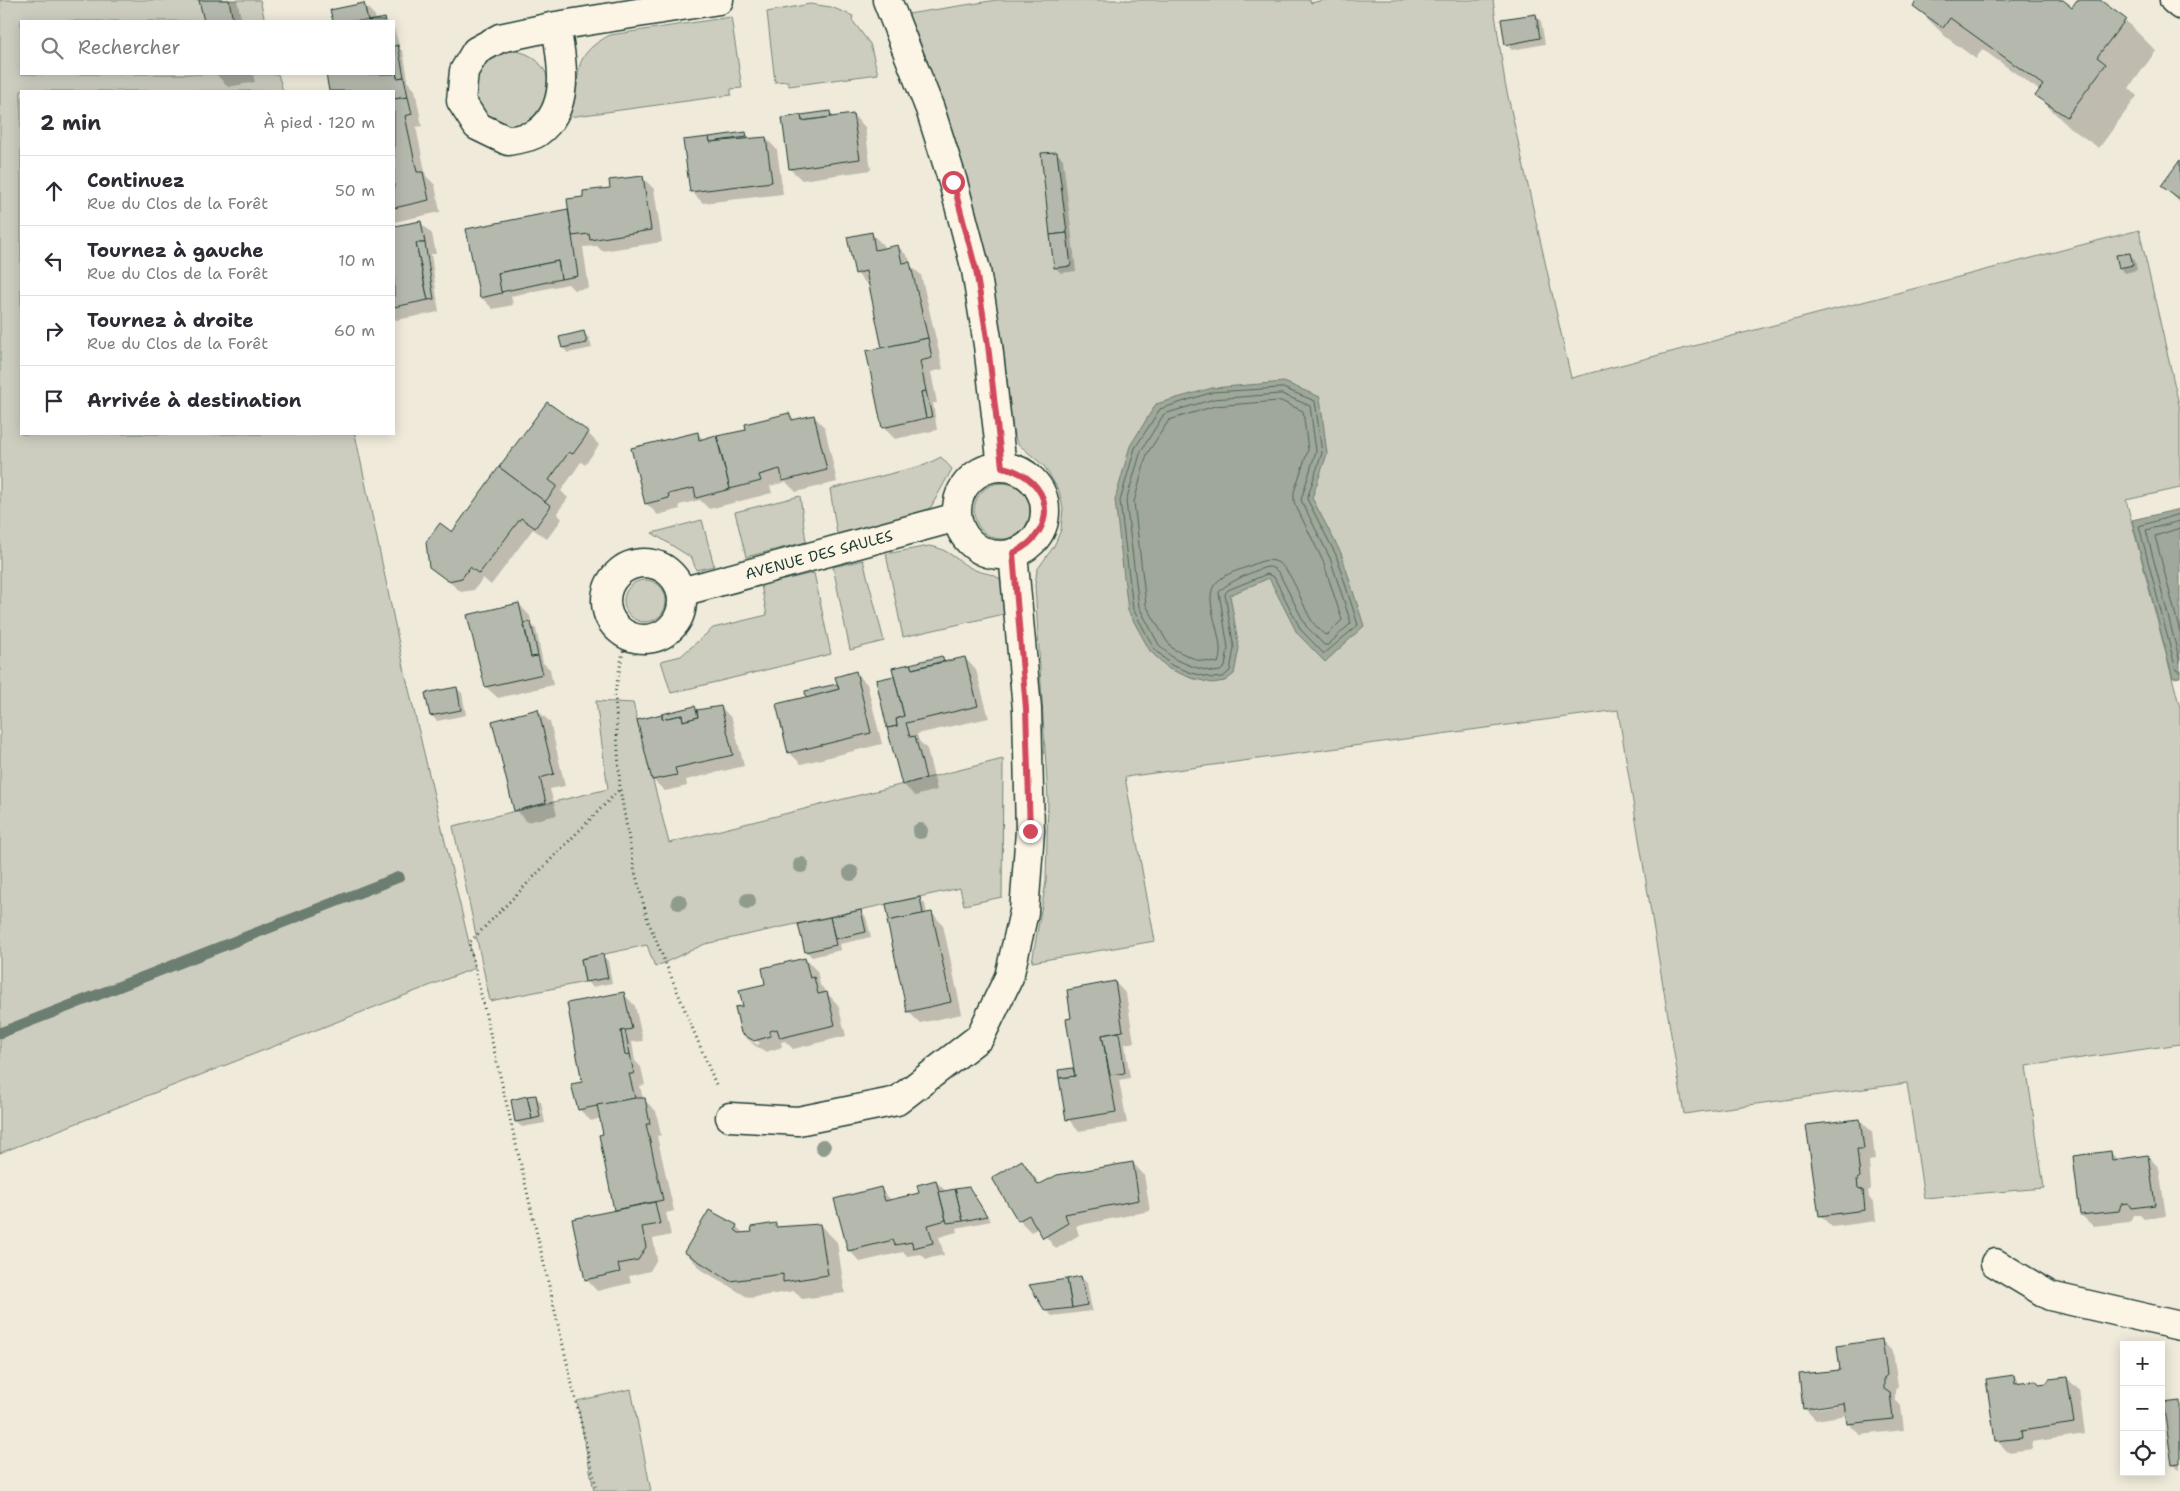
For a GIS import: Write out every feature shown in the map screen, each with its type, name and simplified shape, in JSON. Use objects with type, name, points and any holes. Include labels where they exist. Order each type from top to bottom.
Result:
[{"type":"street","points":[[556,26],[563,65],[559,107],[550,120],[537,134],[508,142],[477,126],[462,101],[464,71],[476,51],[500,38],[556,26],[719,0]]},
{"type":"street","points":[[887,0],[930,108],[953,182],[976,270],[988,345],[1002,467]]},
{"type":"street","points":[[2174,0],[2180,5]]},
{"type":"street","points":[[1002,467],[1016,470],[1028,476],[1038,486],[1043,499],[1045,513],[1042,526],[1026,548],[1013,553],[998,555],[983,551],[971,543],[962,531],[957,517],[958,502],[963,488],[968,482],[974,476],[987,469],[1002,467]]},
{"type":"street","name":"AVENUE DES SAULES","points":[[681,592],[957,517]]},
{"type":"street","points":[[730,1117],[798,1120],[897,1101],[980,1037],[1009,977],[1024,912],[1026,894],[1030,831],[1026,709],[1013,553]]},
{"type":"street","points":[[644,563],[656,565],[672,576],[681,592],[682,605],[679,617],[672,628],[651,640],[626,636],[616,628],[605,605],[606,592],[611,581],[620,571],[631,565],[644,563]]},
{"type":"street","points":[[1995,1263],[2050,1296],[2180,1326]]},
{"type":"path","points":[[626,636],[615,693],[620,789],[634,868],[648,921],[680,1002],[730,1117]]},
{"type":"path","points":[[598,1491],[469,943],[620,789]]},
{"type":"shaded area","points":[[0,0],[260,0],[265,20],[20,20],[20,75],[278,75],[283,90],[20,90],[20,435],[355,435],[406,677],[475,968],[0,1153]]},
{"type":"shaded area","points":[[997,0],[1310,0],[1311,3],[1324,0],[1493,0],[1505,83],[1571,378],[2139,230],[2180,409],[2180,488],[2126,500],[2180,708],[2180,1044],[2026,1066],[2044,1188],[1924,1198],[1907,1083],[1684,1114],[1618,710],[1125,777],[1155,941],[1032,962],[1046,882],[1048,799],[1035,585],[1037,570],[1054,546],[1061,530],[1063,508],[1059,491],[1044,466],[1017,443],[1013,431],[1004,357],[980,230],[955,139],[908,14]]},
{"type":"shaded area","points":[[810,4],[831,7],[853,16],[852,20],[870,44],[878,74],[789,86],[788,81],[775,82],[767,12]]},
{"type":"shaded area","points":[[731,17],[742,88],[731,89],[731,95],[569,117],[574,104],[581,61],[596,44],[610,35]]},
{"type":"shaded area","points":[[512,51],[526,54],[538,62],[546,74],[549,88],[546,102],[538,114],[526,122],[512,125],[498,122],[486,114],[478,102],[475,88],[478,74],[486,62],[498,54]]},
{"type":"shaded area","points":[[941,457],[952,469],[931,507],[918,514],[837,534],[830,489],[925,465]]},
{"type":"shaded area","points":[[997,483],[1007,483],[1022,491],[1028,500],[1030,511],[1028,522],[1022,531],[1007,539],[997,539],[986,534],[979,527],[974,516],[974,506],[979,495],[986,488]]},
{"type":"shaded area","points":[[800,496],[806,542],[746,557],[735,512]]},
{"type":"shaded area","points":[[702,520],[714,566],[696,570],[692,558],[652,533]]},
{"type":"shaded area","points":[[929,546],[936,547],[969,567],[1001,580],[1004,614],[903,637],[886,554]]},
{"type":"shaded area","points":[[863,560],[884,641],[850,650],[833,567]]},
{"type":"shaded area","points":[[814,573],[831,654],[671,693],[661,661],[681,656],[713,628],[767,615],[761,585]]},
{"type":"shaded area","points":[[645,580],[660,586],[666,601],[660,616],[645,622],[630,616],[624,601],[630,586]]},
{"type":"shaded area","points":[[596,701],[633,703],[669,843],[1003,759],[1002,897],[964,905],[960,888],[705,944],[655,967],[647,945],[581,959],[585,982],[490,1001],[453,826],[608,789]]},
{"type":"shaded area","points":[[631,1389],[651,1491],[594,1491],[577,1401]]},
{"type":"water","points":[[1284,382],[1320,397],[1327,454],[1312,498],[1341,553],[1364,626],[1325,662],[1297,633],[1269,578],[1230,595],[1239,648],[1234,674],[1225,681],[1212,683],[1191,678],[1169,669],[1150,651],[1128,611],[1115,500],[1130,446],[1156,404],[1212,388]]},
{"type":"water","points":[[2180,509],[2180,677],[2173,678],[2132,520]]},
{"type":"building","points":[[199,0],[229,0],[233,20],[204,20]]},
{"type":"building","points":[[1917,0],[2063,0],[2072,7],[2077,0],[2100,0],[2126,19],[2097,57],[2106,64],[2067,117],[2035,96],[2043,85],[1950,18],[1943,28],[1913,6]]},
{"type":"building","points":[[364,3],[368,20],[333,20],[330,10]]},
{"type":"building","points":[[1536,14],[1540,38],[1505,45],[1501,19]]},
{"type":"building","points":[[398,45],[404,77],[397,78],[395,46]]},
{"type":"building","points":[[395,67],[397,78],[404,77],[408,97],[395,99],[395,90],[329,90],[326,75],[395,75]]},
{"type":"building","points":[[408,97],[412,114],[405,116],[417,172],[423,172],[429,200],[395,208],[395,99]]},
{"type":"building","points":[[830,111],[831,117],[802,121],[801,115]]},
{"type":"building","points":[[853,114],[860,159],[789,169],[782,118],[801,115],[802,121]]},
{"type":"building","points":[[746,132],[747,137],[710,142],[709,137]]},
{"type":"building","points":[[709,137],[710,142],[766,137],[772,182],[690,192],[683,140]]},
{"type":"building","points":[[1057,152],[1067,233],[1050,235],[1041,153]]},
{"type":"building","points":[[2180,160],[2180,200],[2161,186]]},
{"type":"building","points":[[643,176],[651,230],[590,240],[589,234],[572,236],[567,199],[583,197],[583,191],[610,188],[609,180]]},
{"type":"building","points":[[568,209],[578,276],[561,279],[558,261],[498,273],[502,293],[480,298],[466,229]]},
{"type":"building","points":[[421,221],[425,243],[416,243],[428,300],[395,307],[395,226]]},
{"type":"building","points":[[872,232],[875,250],[898,245],[902,263],[910,262],[928,338],[882,348],[866,271],[855,274],[847,237]]},
{"type":"building","points":[[1067,233],[1071,266],[1054,268],[1050,235]]},
{"type":"building","points":[[416,243],[425,243],[434,299],[428,300]]},
{"type":"building","points":[[2130,253],[2133,265],[2119,268],[2116,255]]},
{"type":"building","points":[[558,261],[561,279],[501,292],[498,273]]},
{"type":"building","points":[[584,331],[587,343],[562,348],[559,337]]},
{"type":"building","points":[[928,338],[932,358],[920,361],[926,391],[921,392],[926,418],[882,428],[866,351]]},
{"type":"building","points":[[926,391],[932,417],[926,418],[921,392]]},
{"type":"building","points":[[547,402],[589,432],[573,454],[569,452],[549,480],[557,486],[545,502],[499,467]]},
{"type":"building","points":[[789,413],[792,420],[814,415],[827,470],[783,481],[780,469],[759,475],[761,481],[730,489],[717,436],[746,430],[745,424]]},
{"type":"building","points":[[698,432],[699,440],[716,435],[730,489],[696,498],[694,488],[668,494],[669,498],[645,504],[631,448]]},
{"type":"building","points":[[499,467],[551,506],[535,528],[521,518],[479,574],[470,567],[462,578],[448,581],[429,567],[426,542],[440,523],[452,532]]},
{"type":"building","points":[[519,603],[531,657],[538,656],[543,674],[485,687],[467,615]]},
{"type":"building","points":[[531,622],[538,656],[531,657],[524,623]]},
{"type":"building","points":[[942,656],[944,661],[912,669],[910,664]]},
{"type":"building","points":[[965,657],[978,706],[906,723],[910,737],[915,736],[926,778],[902,785],[887,728],[897,726],[896,719],[904,716],[892,668],[910,664],[912,669]]},
{"type":"building","points":[[856,671],[871,733],[788,753],[776,704],[839,689],[835,677]]},
{"type":"building","points":[[894,676],[904,716],[896,719],[897,726],[887,728],[876,680]]},
{"type":"building","points":[[837,684],[839,689],[806,698],[805,691]]},
{"type":"building","points":[[457,687],[461,710],[430,716],[425,693]]},
{"type":"building","points":[[695,706],[698,717],[683,721],[682,715],[662,719],[662,714]]},
{"type":"building","points":[[721,706],[733,755],[675,768],[677,775],[652,780],[637,720],[662,714],[662,719],[682,715],[683,721],[698,717],[697,710]]},
{"type":"building","points":[[538,709],[554,774],[540,778],[546,803],[514,811],[492,721]]},
{"type":"building","points":[[920,897],[923,914],[889,921],[886,904]]},
{"type":"building","points":[[861,910],[866,932],[835,939],[830,917]]},
{"type":"building","points":[[932,912],[951,1002],[907,1012],[887,921]]},
{"type":"building","points":[[830,917],[836,945],[805,952],[798,924]]},
{"type":"building","points":[[603,954],[608,978],[585,982],[581,959]]},
{"type":"building","points":[[805,958],[810,978],[814,977],[818,994],[827,992],[835,1025],[780,1038],[777,1029],[770,1031],[771,1036],[754,1041],[741,1033],[735,1007],[743,1006],[739,990],[765,984],[762,968]]},
{"type":"building","points":[[1115,981],[1123,1031],[1102,1035],[1116,1112],[1066,1120],[1059,1078],[1075,1076],[1066,1019],[1071,1018],[1067,990]]},
{"type":"building","points":[[624,992],[632,1029],[621,1031],[625,1055],[630,1054],[634,1074],[629,1074],[635,1098],[578,1110],[571,1084],[582,1082],[567,1003]]},
{"type":"building","points":[[625,1030],[630,1054],[625,1055],[621,1031]]},
{"type":"building","points":[[1119,1032],[1125,1073],[1110,1075],[1102,1035]]},
{"type":"building","points":[[1073,1068],[1075,1076],[1059,1078],[1058,1070]]},
{"type":"building","points":[[536,1095],[540,1117],[532,1119],[527,1096]]},
{"type":"building","points":[[527,1096],[532,1119],[515,1122],[511,1100]]},
{"type":"building","points":[[645,1098],[650,1124],[646,1124],[663,1200],[614,1210],[599,1135],[603,1134],[597,1105]]},
{"type":"building","points":[[1860,1119],[1864,1149],[1857,1149],[1860,1177],[1857,1179],[1858,1188],[1863,1190],[1865,1210],[1819,1216],[1806,1125]]},
{"type":"building","points":[[2111,1151],[2112,1160],[2148,1155],[2155,1205],[2131,1208],[2128,1203],[2121,1204],[2119,1211],[2080,1215],[2073,1156]]},
{"type":"building","points":[[1022,1160],[1038,1185],[1057,1175],[1133,1162],[1139,1200],[1065,1214],[1068,1223],[1043,1238],[1029,1215],[1018,1221],[992,1178]]},
{"type":"building","points":[[936,1180],[946,1220],[928,1225],[933,1243],[913,1248],[912,1242],[895,1245],[893,1240],[848,1251],[834,1199],[881,1187],[885,1201],[919,1193],[917,1185]]},
{"type":"building","points":[[969,1187],[987,1216],[963,1221],[955,1189]]},
{"type":"building","points":[[955,1189],[963,1221],[947,1223],[939,1192]]},
{"type":"building","points":[[655,1202],[660,1224],[642,1227],[646,1247],[638,1260],[618,1264],[620,1272],[585,1280],[572,1219]]},
{"type":"building","points":[[709,1210],[737,1225],[735,1230],[739,1233],[752,1232],[751,1227],[776,1223],[776,1227],[820,1224],[828,1275],[783,1282],[783,1274],[730,1281],[684,1252]]},
{"type":"building","points":[[1081,1276],[1087,1305],[1072,1308],[1067,1279]]},
{"type":"building","points":[[1067,1279],[1072,1308],[1045,1311],[1029,1285]]},
{"type":"building","points":[[1882,1339],[1887,1375],[1884,1378],[1884,1389],[1890,1393],[1893,1419],[1847,1424],[1844,1403],[1803,1409],[1799,1374],[1840,1370],[1837,1346]]},
{"type":"building","points":[[2014,1375],[2015,1383],[2036,1380],[2039,1384],[2047,1383],[2049,1379],[2067,1377],[2074,1423],[2021,1431],[2022,1438],[1995,1441],[1986,1379]]},
{"type":"building","points":[[2180,1401],[2180,1463],[2172,1464],[2165,1417],[2165,1403]]},
{"type":"waterway","points":[[0,1033],[399,877]]},
{"type":"route","points":[[953,182],[976,270],[988,345],[1002,467],[1016,470],[1028,476],[1038,486],[1043,499],[1045,513],[1042,526],[1035,538],[1026,548],[1013,553],[1026,709],[1030,831]]}]
